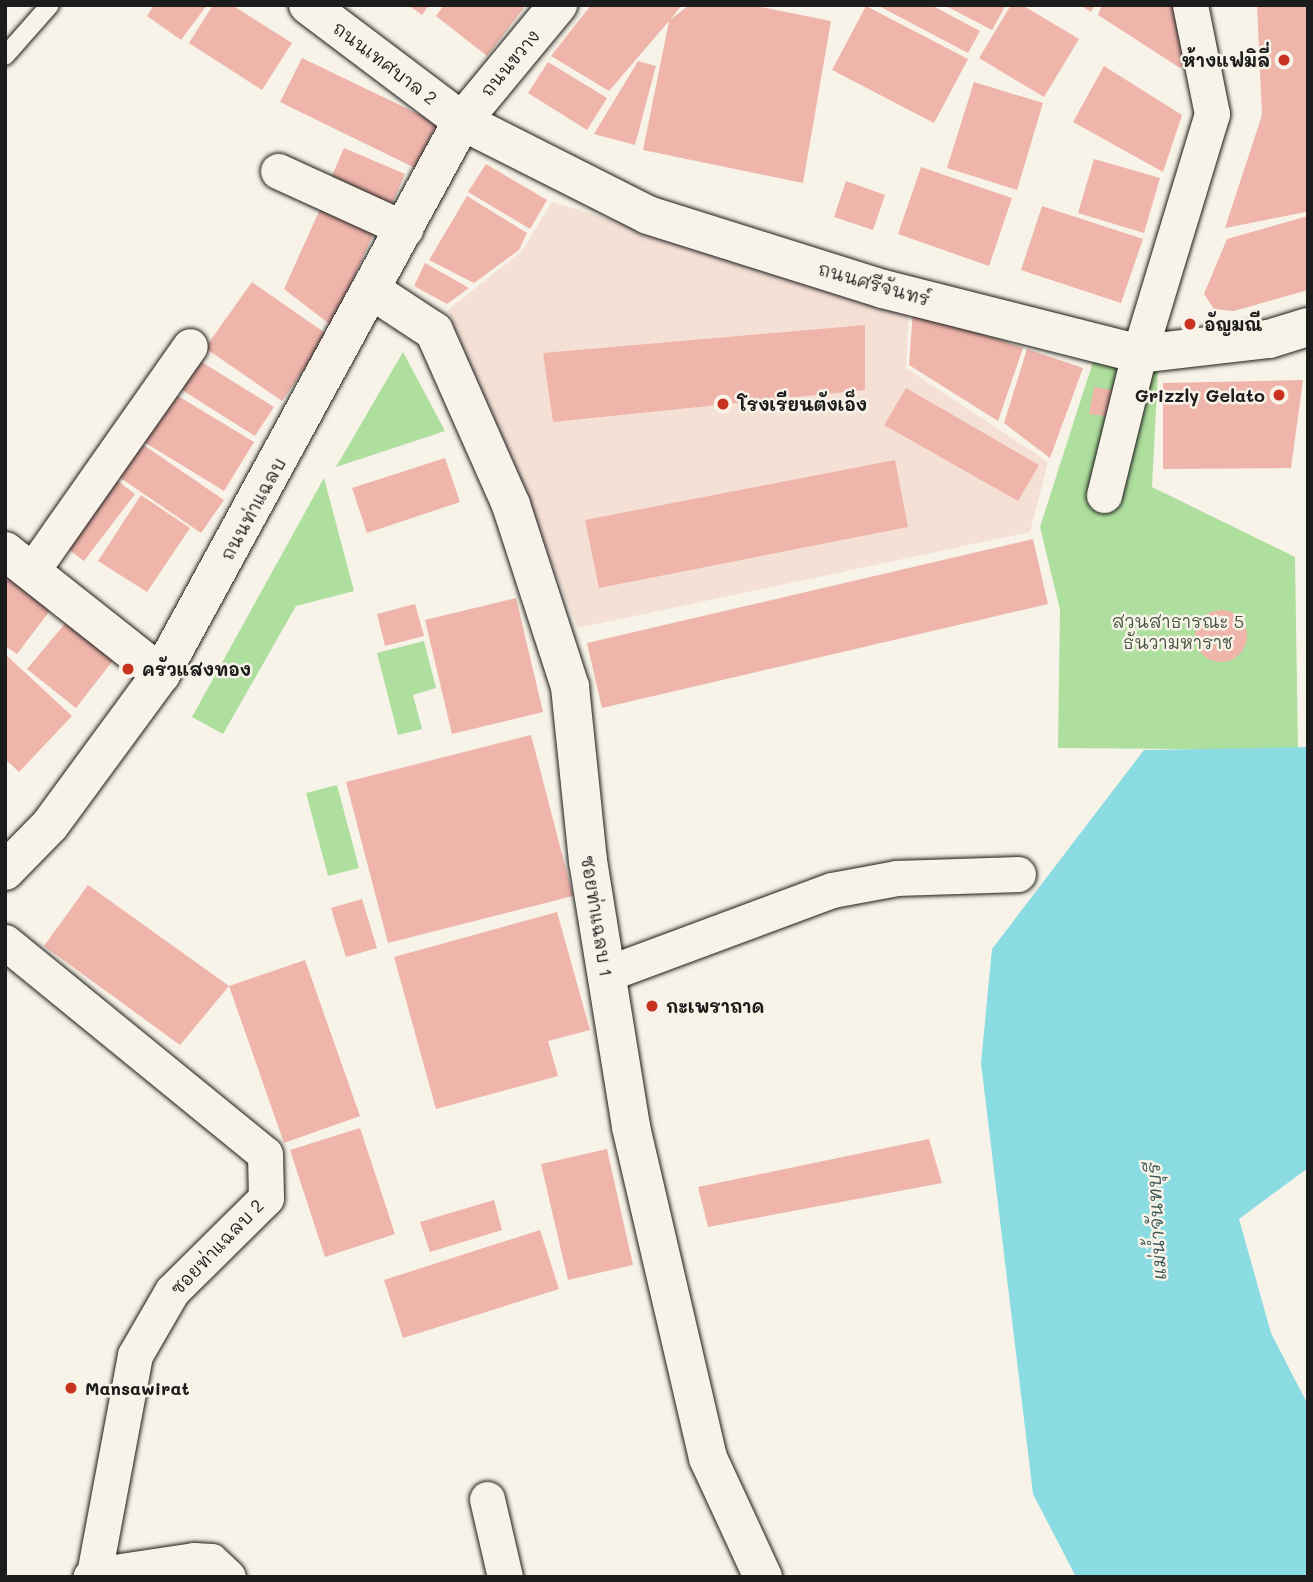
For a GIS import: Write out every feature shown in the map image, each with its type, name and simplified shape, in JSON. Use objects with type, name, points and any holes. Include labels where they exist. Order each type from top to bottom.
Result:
[{"type":"street","name":"ถนนเทศบาล 2","points":[[308,5],[462,121]]},
{"type":"street","name":"ถนนขวาง","points":[[462,121],[558,5]]},
{"type":"street","points":[[1104,495],[1139,354],[1212,114],[1190,5]]},
{"type":"street","name":"ถนนท่าแฉลบ","points":[[5,871],[50,825],[161,674],[373,292],[462,121]]},
{"type":"street","name":"ถนนศรีจันทร์","points":[[462,121],[648,215],[883,289],[1139,354],[1269,339],[1308,327]]},
{"type":"street","points":[[278,170],[405,229]]},
{"type":"street","name":"ซอยท่าแฉลบ 1","points":[[373,292],[434,331],[511,505],[570,687],[588,860],[631,1127],[708,1458],[763,1577]]},
{"type":"street","points":[[161,674],[18,562],[190,346]]},
{"type":"street","points":[[606,974],[842,887],[938,874],[1018,874]]},
{"type":"street","name":"ซอยท่าแฉลบ 2","points":[[5,942],[265,1154],[266,1198],[172,1291],[135,1355],[92,1576]]},
{"type":"street","points":[[487,1499],[505,1577]]},
{"type":"street","points":[[92,1576],[194,1560],[217,1564],[228,1577]]},
{"type":"lane","points":[[5,56],[50,5]]},
{"type":"shaded area","name":"โรงเรียนตังเอ็ง","points":[[552,202],[909,308],[906,368],[1048,462],[1030,532],[578,628],[448,310],[522,251]]},
{"type":"green space","name":"สวนสาธารณะ 5 ธันวามหาราช","points":[[1099,343],[1159,351],[1152,487],[1295,557],[1298,750],[1058,748],[1060,610],[1040,527]]},
{"type":"green space","points":[[403,352],[445,431],[336,467]]},
{"type":"green space","points":[[324,478],[354,591],[296,606],[223,734],[192,717]]},
{"type":"green space","points":[[424,641],[436,688],[413,695],[422,729],[398,735],[377,653]]},
{"type":"green space","points":[[337,785],[359,868],[328,876],[306,793]]},
{"type":"water","name":"แม่น้ำจันทบุรี","points":[[1308,747],[1308,1168],[1239,1219],[1271,1333],[1308,1405],[1308,1577],[1076,1577],[1033,1494],[981,1063],[992,949],[1144,750]]},
{"type":"building","points":[[154,5],[207,5],[181,40],[147,16]]},
{"type":"building","points":[[213,5],[232,5],[292,43],[262,90],[189,43]]},
{"type":"building","points":[[408,5],[429,5],[422,15]]},
{"type":"building","points":[[444,5],[526,5],[487,56],[436,16]]},
{"type":"building","points":[[591,5],[682,5],[670,20],[689,5],[750,5],[831,21],[803,183],[643,150],[669,21],[609,91],[551,56]]},
{"type":"building","points":[[877,5],[931,5],[980,31],[968,53]]},
{"type":"building","points":[[944,5],[1006,5],[992,30]]},
{"type":"building","points":[[1011,5],[1022,5],[1079,39],[1044,97],[979,58]]},
{"type":"building","points":[[1080,5],[1095,5],[1091,12]]},
{"type":"building","points":[[1102,5],[1173,5],[1189,61],[1180,68],[1098,15]]},
{"type":"building","points":[[1257,5],[1308,5],[1308,206],[1306,212],[1225,228],[1262,115]]},
{"type":"building","points":[[866,6],[968,59],[934,123],[832,70]]},
{"type":"building","points":[[302,58],[437,123],[415,168],[280,102]]},
{"type":"building","points":[[638,61],[656,66],[635,145],[594,134]]},
{"type":"building","points":[[548,62],[607,98],[587,130],[528,93]]},
{"type":"building","points":[[1104,66],[1182,115],[1163,172],[1073,122]]},
{"type":"building","points":[[974,82],[1043,103],[1017,190],[947,168]]},
{"type":"building","points":[[344,148],[405,174],[388,213],[327,187]]},
{"type":"building","points":[[1094,159],[1160,178],[1144,233],[1078,213]]},
{"type":"building","points":[[486,164],[547,200],[530,229],[468,192]]},
{"type":"building","points":[[921,167],[1012,198],[989,266],[898,234]]},
{"type":"building","points":[[846,181],[885,195],[873,230],[834,217]]},
{"type":"building","points":[[326,196],[380,219],[332,326],[284,289]]},
{"type":"building","points":[[467,196],[527,233],[519,250],[474,283],[429,260]]},
{"type":"building","points":[[1042,206],[1143,239],[1121,303],[1021,270]]},
{"type":"building","points":[[1308,216],[1308,290],[1234,311],[1214,309],[1204,294],[1227,239]]},
{"type":"building","points":[[425,263],[469,288],[447,304],[414,286]]},
{"type":"building","points":[[252,282],[328,335],[282,401],[205,348]]},
{"type":"building","points":[[913,310],[1023,348],[998,421],[909,365]]},
{"type":"building","points":[[865,325],[865,390],[553,422],[543,353]]},
{"type":"building","points":[[1027,349],[1083,368],[1050,458],[1004,423]]},
{"type":"building","points":[[200,361],[274,407],[255,436],[182,390]]},
{"type":"building","points":[[1303,380],[1291,468],[1163,469],[1163,383]]},
{"type":"building","points":[[1094,387],[1118,391],[1114,417],[1089,414]]},
{"type":"building","points":[[906,388],[1039,465],[1018,501],[884,425]]},
{"type":"building","points":[[173,393],[254,442],[224,491],[144,442]]},
{"type":"building","points":[[142,444],[224,500],[201,533],[119,477]]},
{"type":"building","points":[[445,458],[460,502],[367,533],[352,488]]},
{"type":"building","points":[[895,460],[908,527],[599,588],[585,520]]},
{"type":"building","points":[[106,472],[135,494],[84,561],[56,540]]},
{"type":"building","points":[[141,495],[190,528],[147,592],[98,561]]},
{"type":"building","points":[[1033,539],[1048,604],[602,708],[587,643]]},
{"type":"building","points":[[11,576],[52,608],[17,654],[5,646],[5,583]]},
{"type":"building","points":[[516,598],[543,712],[452,734],[425,620]]},
{"type":"building","points":[[415,604],[424,636],[385,646],[377,614]]},
{"type":"building","points":[[1221,610],[1231,612],[1239,618],[1245,626],[1245,646],[1239,654],[1231,660],[1221,662],[1211,660],[1203,654],[1197,646],[1195,636],[1197,626],[1203,618],[1211,612]]},
{"type":"building","points":[[68,620],[115,658],[76,708],[27,669]]},
{"type":"building","points":[[5,654],[72,716],[19,772],[5,759]]},
{"type":"building","points":[[531,735],[573,896],[388,943],[346,782]]},
{"type":"building","points":[[88,885],[229,986],[180,1045],[44,946]]},
{"type":"building","points":[[362,899],[377,948],[346,957],[331,908]]},
{"type":"building","points":[[557,912],[590,1030],[548,1041],[558,1076],[436,1109],[394,957]]},
{"type":"building","points":[[305,960],[360,1116],[284,1143],[229,986]]},
{"type":"building","points":[[360,1128],[395,1234],[325,1257],[290,1150]]},
{"type":"building","points":[[929,1139],[942,1183],[708,1227],[698,1187]]},
{"type":"building","points":[[607,1149],[633,1265],[568,1280],[541,1164]]},
{"type":"building","points":[[494,1200],[502,1230],[430,1252],[420,1222]]},
{"type":"building","points":[[540,1230],[559,1289],[403,1338],[384,1280]]},
{"type":"place","name":"ห้างแฟมิลี่","points":[[1284,60]]},
{"type":"place","name":"อัญมณี","points":[[1190,324]]},
{"type":"place","name":"Grizzly Gelato","points":[[1279,395]]},
{"type":"place","name":"โรงเรียนตังเอ็ง","points":[[723,404]]},
{"type":"place","name":"ครัวแสงทอง","points":[[128,669]]},
{"type":"place","name":"กะเพราถาด","points":[[652,1006]]},
{"type":"place","name":"Mansawirat","points":[[71,1388]]}]
